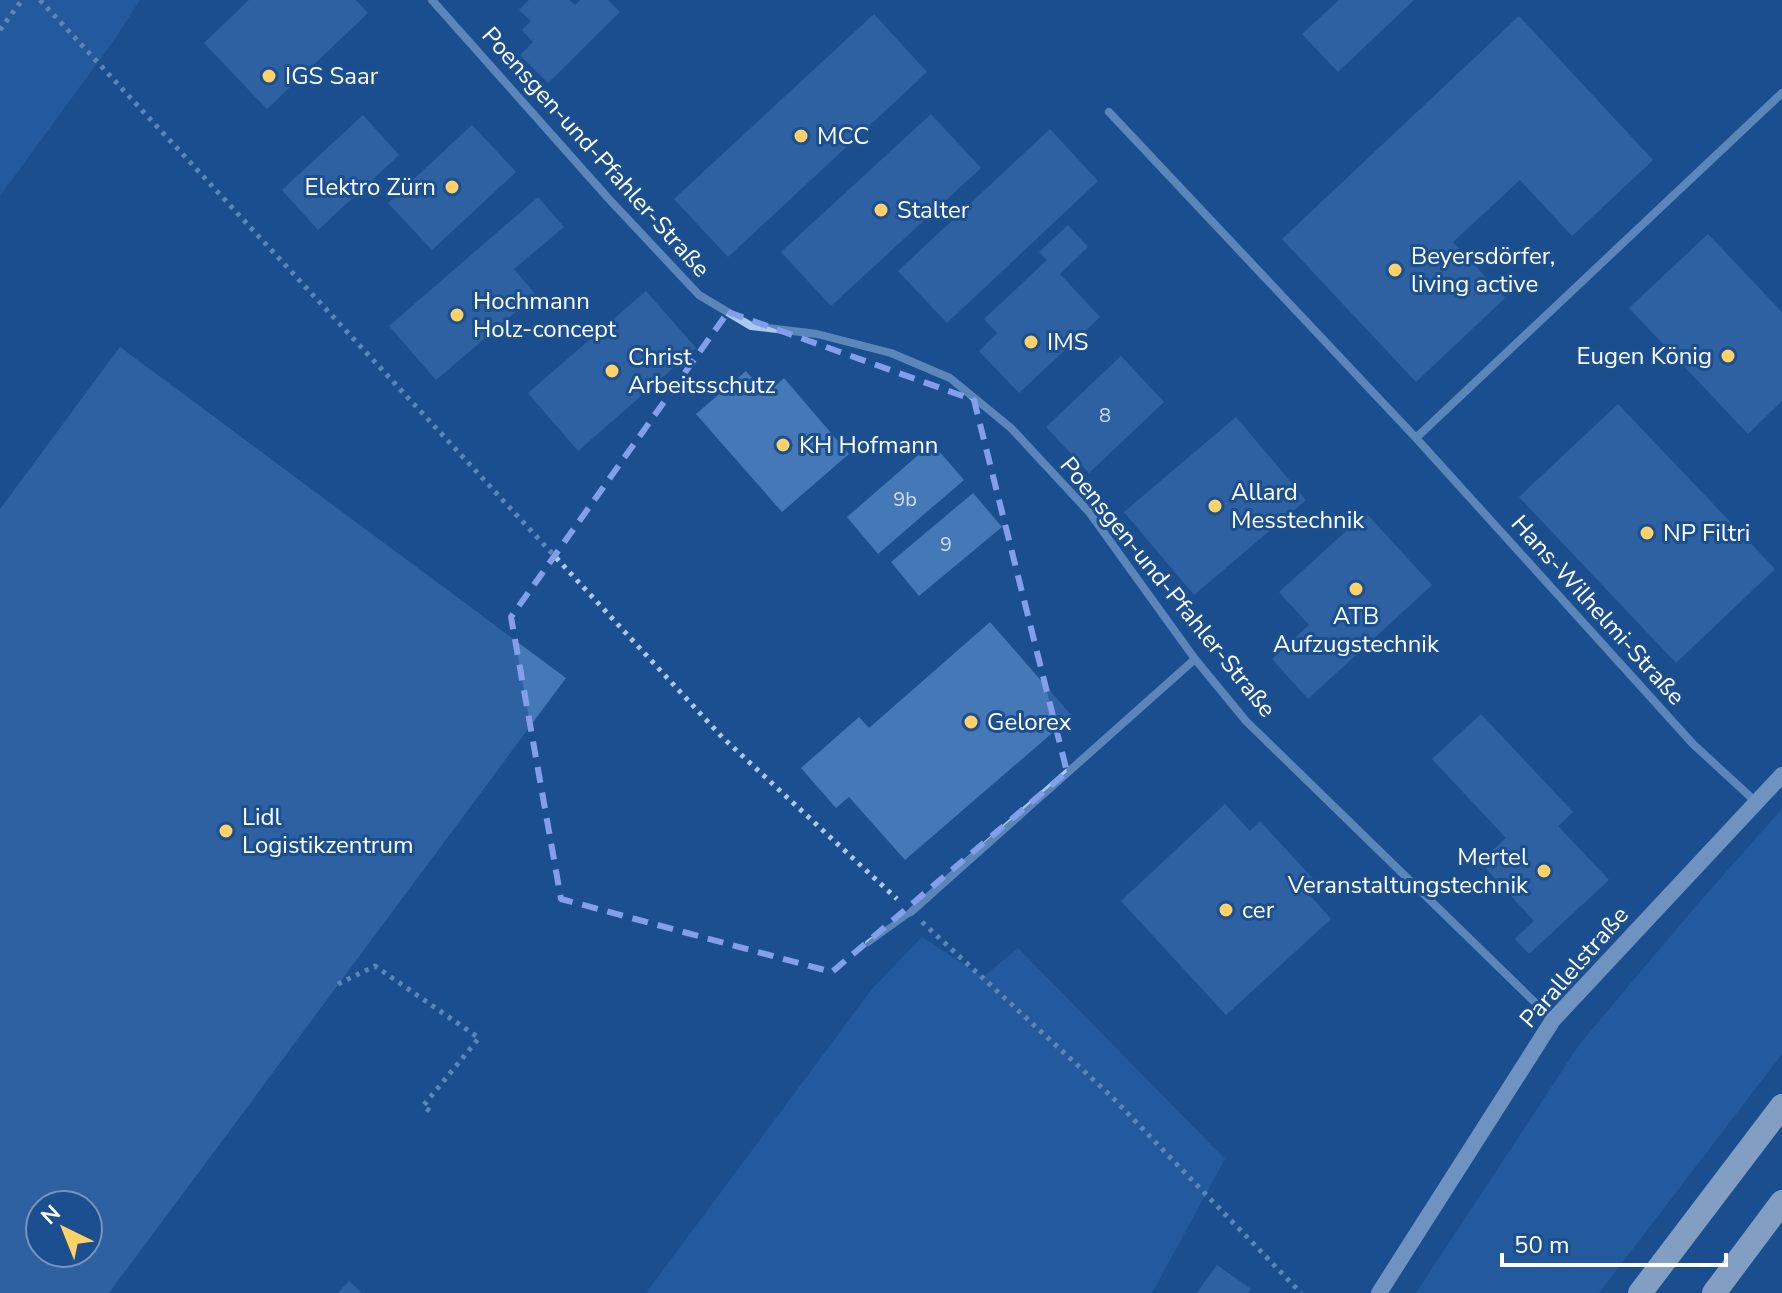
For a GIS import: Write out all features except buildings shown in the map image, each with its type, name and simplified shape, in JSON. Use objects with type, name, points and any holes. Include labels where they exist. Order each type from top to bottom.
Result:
[{"type":"highway","points":[[1640,1293],[1782,1106]]},
{"type":"highway","points":[[1714,1293],[1782,1202]]},
{"type":"street","name":"Poensgen-und-Pfahler-Straße","points":[[432,0],[699,295],[751,326],[817,334],[906,359],[950,378],[1011,428],[1089,512],[1195,659],[1246,721],[1553,1020]]},
{"type":"street","points":[[1416,438],[1782,93]]},
{"type":"street","name":"Hans-Wilhelmi-Straße","points":[[1109,112],[1416,438],[1693,744],[1756,803]]},
{"type":"street","points":[[911,912],[1195,659]]},
{"type":"street","name":"Parallelstraße","points":[[1379,1293],[1553,1020],[1782,775]]},
{"type":"lane","points":[[868,943],[911,912]]},
{"type":"path","points":[[0,30],[22,0]]},
{"type":"path","points":[[40,0],[722,737],[1111,1096],[1301,1293]]},
{"type":"path","points":[[338,984],[375,966],[479,1038],[423,1106],[434,1114]]},
{"type":"highlighted area","points":[[728,312],[974,400],[1067,772],[832,972],[561,899],[511,617]]},
{"type":"shaded area","points":[[0,0],[140,0],[0,196]]},
{"type":"shaded area","points":[[1782,809],[1782,1054],[1599,1293],[1416,1293],[1579,1045]]},
{"type":"shaded area","points":[[922,937],[983,977],[1018,948],[1225,1159],[1152,1293],[646,1293],[872,989]]},
{"type":"place","name":"IGS Saar","points":[[269,76]]},
{"type":"place","name":"MCC","points":[[801,136]]},
{"type":"place","name":"Elektro Zürn","points":[[452,187]]},
{"type":"place","name":"Stalter","points":[[881,210]]},
{"type":"place","name":"Beyersdörfer, living active","points":[[1395,270]]},
{"type":"place","name":"Hochmann Holz-concept","points":[[457,315]]},
{"type":"place","name":"IMS","points":[[1031,342]]},
{"type":"place","name":"Eugen König","points":[[1728,356]]},
{"type":"place","name":"Christ Arbeitsschutz","points":[[612,371]]},
{"type":"place","name":"KH Hofmann","points":[[783,445]]},
{"type":"place","name":"Allard Messtechnik","points":[[1215,506]]},
{"type":"place","name":"NP Filtri","points":[[1647,533]]},
{"type":"place","name":"ATB Aufzugstechnik","points":[[1356,589]]},
{"type":"place","name":"Gelorex","points":[[971,722]]},
{"type":"place","name":"Lidl Logistikzentrum","points":[[226,831]]},
{"type":"place","name":"Mertel Veranstaltungstechnik","points":[[1544,871]]},
{"type":"place","name":"cer","points":[[1226,910]]}]
